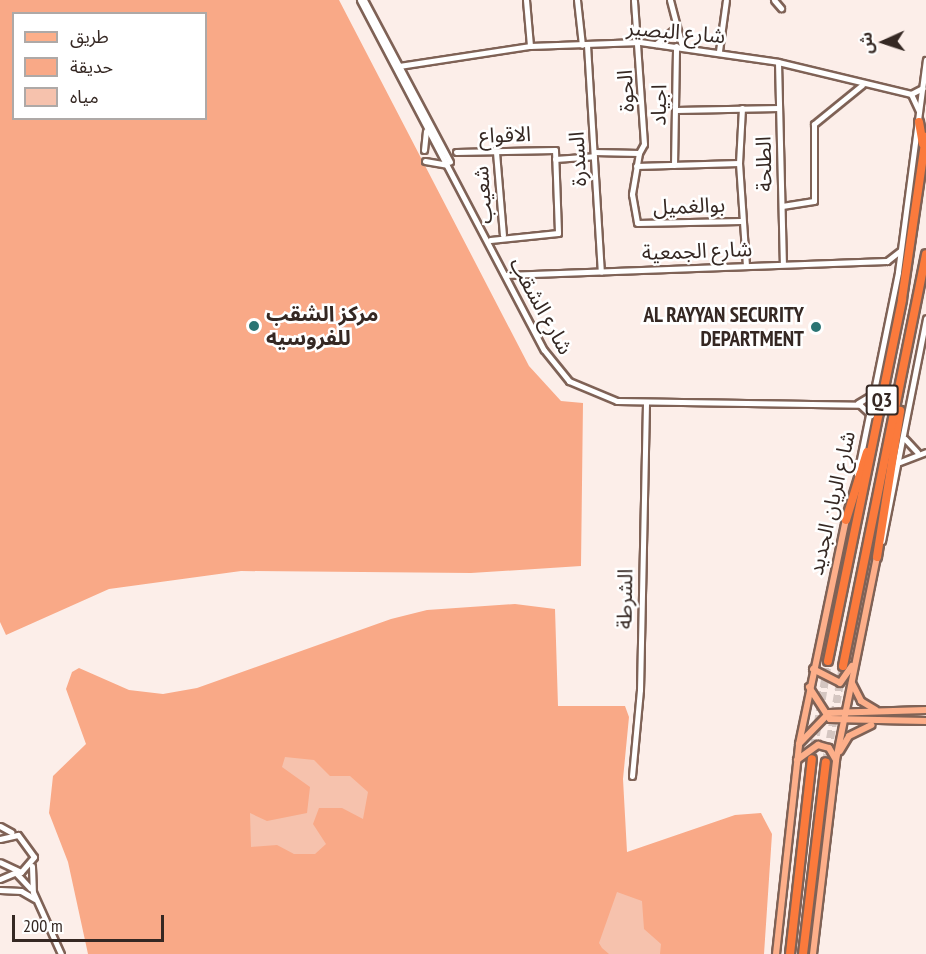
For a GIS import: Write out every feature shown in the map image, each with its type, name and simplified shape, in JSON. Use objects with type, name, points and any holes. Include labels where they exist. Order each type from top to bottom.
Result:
[{"type":"highway","points":[[919,122],[920,183]]},
{"type":"highway","name":"شارع الريان الجديد","points":[[828,661],[888,372],[926,137]]},
{"type":"highway","name":"شارع الريان الجديد","points":[[843,666],[900,395],[926,254]]},
{"type":"highway","points":[[878,383],[888,372]]},
{"type":"highway","points":[[877,557],[900,432],[900,395]]},
{"type":"highway","points":[[846,520],[883,398]]},
{"type":"highway","points":[[790,954],[813,759]]},
{"type":"highway","points":[[804,954],[826,762]]},
{"type":"main road","name":"شارع الريان الجديد","points":[[776,954],[799,744],[809,686],[846,520]]},
{"type":"main road","points":[[813,954],[836,762],[877,557]]},
{"type":"main road","points":[[813,669],[840,683],[856,658]]},
{"type":"main road","points":[[852,682],[861,701],[877,710]]},
{"type":"main road","points":[[809,686],[825,716]]},
{"type":"main road","points":[[799,744],[825,716],[846,711],[926,710]]},
{"type":"main road","points":[[825,716],[883,723],[926,721]]},
{"type":"main road","points":[[836,762],[857,729],[883,723]]},
{"type":"main road","points":[[797,760],[818,745],[829,748],[836,762]]},
{"type":"street","name":"شارع الشقب","points":[[360,0],[507,275]]},
{"type":"street","name":"شارع الشقب","points":[[364,0],[490,240],[547,356],[569,381],[598,397],[633,402],[699,401]]},
{"type":"street","points":[[526,0],[530,46]]},
{"type":"street","name":"السدرة","points":[[577,0],[584,45],[594,154],[601,272]]},
{"type":"street","name":"الحوة","points":[[634,0],[640,42],[644,144],[639,153]]},
{"type":"street","name":"اجياد","points":[[670,0],[679,46],[674,165]]},
{"type":"street","points":[[719,51],[726,0]]},
{"type":"street","points":[[774,0],[781,8]]},
{"type":"street","points":[[656,44],[676,28]]},
{"type":"street","name":"شارع البصير","points":[[399,66],[530,46],[640,42],[719,51],[778,62],[862,85],[911,94]]},
{"type":"street","name":"شارع الريان الجديد","points":[[846,520],[878,383],[898,272],[926,60]]},
{"type":"street","name":"الطلحة","points":[[778,62],[783,264]]},
{"type":"street","points":[[782,206],[814,201],[814,124],[862,85]]},
{"type":"street","points":[[920,113],[911,94],[923,88]]},
{"type":"street","points":[[413,102],[427,133],[424,150]]},
{"type":"street","points":[[742,108],[739,163],[741,221],[746,266]]},
{"type":"street","points":[[676,110],[779,108]]},
{"type":"street","name":"الاقواع","points":[[456,152],[555,150],[555,159],[594,154],[639,153]]},
{"type":"street","name":"شعيب","points":[[496,152],[503,235]]},
{"type":"street","name":"بوالغميل","points":[[639,153],[636,166],[637,223],[741,221]]},
{"type":"street","points":[[490,240],[503,235],[558,233],[555,159]]},
{"type":"street","points":[[425,160],[447,165]]},
{"type":"street","points":[[636,166],[739,163]]},
{"type":"street","points":[[898,272],[887,261],[901,250]]},
{"type":"street","name":"شارع الجمعية","points":[[507,275],[887,261]]},
{"type":"street","name":"شارع الشقب","points":[[520,301],[553,360],[582,386],[617,398],[861,403],[876,392]]},
{"type":"street","points":[[877,557],[900,463],[926,318]]},
{"type":"street","points":[[633,402],[644,413],[656,402]]},
{"type":"street","name":"الشرطة","points":[[632,776],[640,690],[644,402]]},
{"type":"street","name":"شارع الشقب","points":[[798,403],[862,406],[871,415]]},
{"type":"street","points":[[904,438],[917,452]]},
{"type":"street","points":[[900,463],[917,452],[926,452]]},
{"type":"street","points":[[0,826],[28,843],[33,892],[61,954]]},
{"type":"street","points":[[0,839],[11,832]]},
{"type":"street","points":[[0,862],[15,873],[33,892]]},
{"type":"street","points":[[0,879],[32,866]]},
{"type":"street","points":[[0,890],[21,891],[36,900]]},
{"type":"green space","name":"مركز الشقب للفروسيه","points":[[0,0],[339,0],[529,366],[561,401],[583,403],[581,566],[471,573],[241,571],[109,589],[6,635],[0,622]]},
{"type":"green space","points":[[515,604],[555,609],[558,706],[625,706],[629,717],[623,779],[627,852],[735,815],[761,813],[772,834],[764,954],[88,954],[68,862],[49,813],[53,776],[86,744],[66,689],[72,672],[79,668],[129,690],[163,694],[197,688],[391,619],[427,610]]},
{"type":"water","points":[[285,757],[314,760],[330,776],[350,776],[368,792],[363,819],[342,808],[319,808],[313,824],[326,844],[315,854],[294,854],[277,845],[251,847],[250,813],[267,821],[307,813],[310,787],[282,767]]},
{"type":"water","points":[[617,892],[642,901],[644,929],[661,944],[660,954],[609,954],[602,948],[599,943]]},
{"type":"tunnel","points":[[812,759],[828,661]]},
{"type":"tunnel","points":[[826,762],[843,666]]},
{"type":"place","name":"مركز الشقب للفروسيه","points":[[254,326]]},
{"type":"place","name":"AL RAYYAN SECURITY DEPARTMENT","points":[[816,327]]}]
